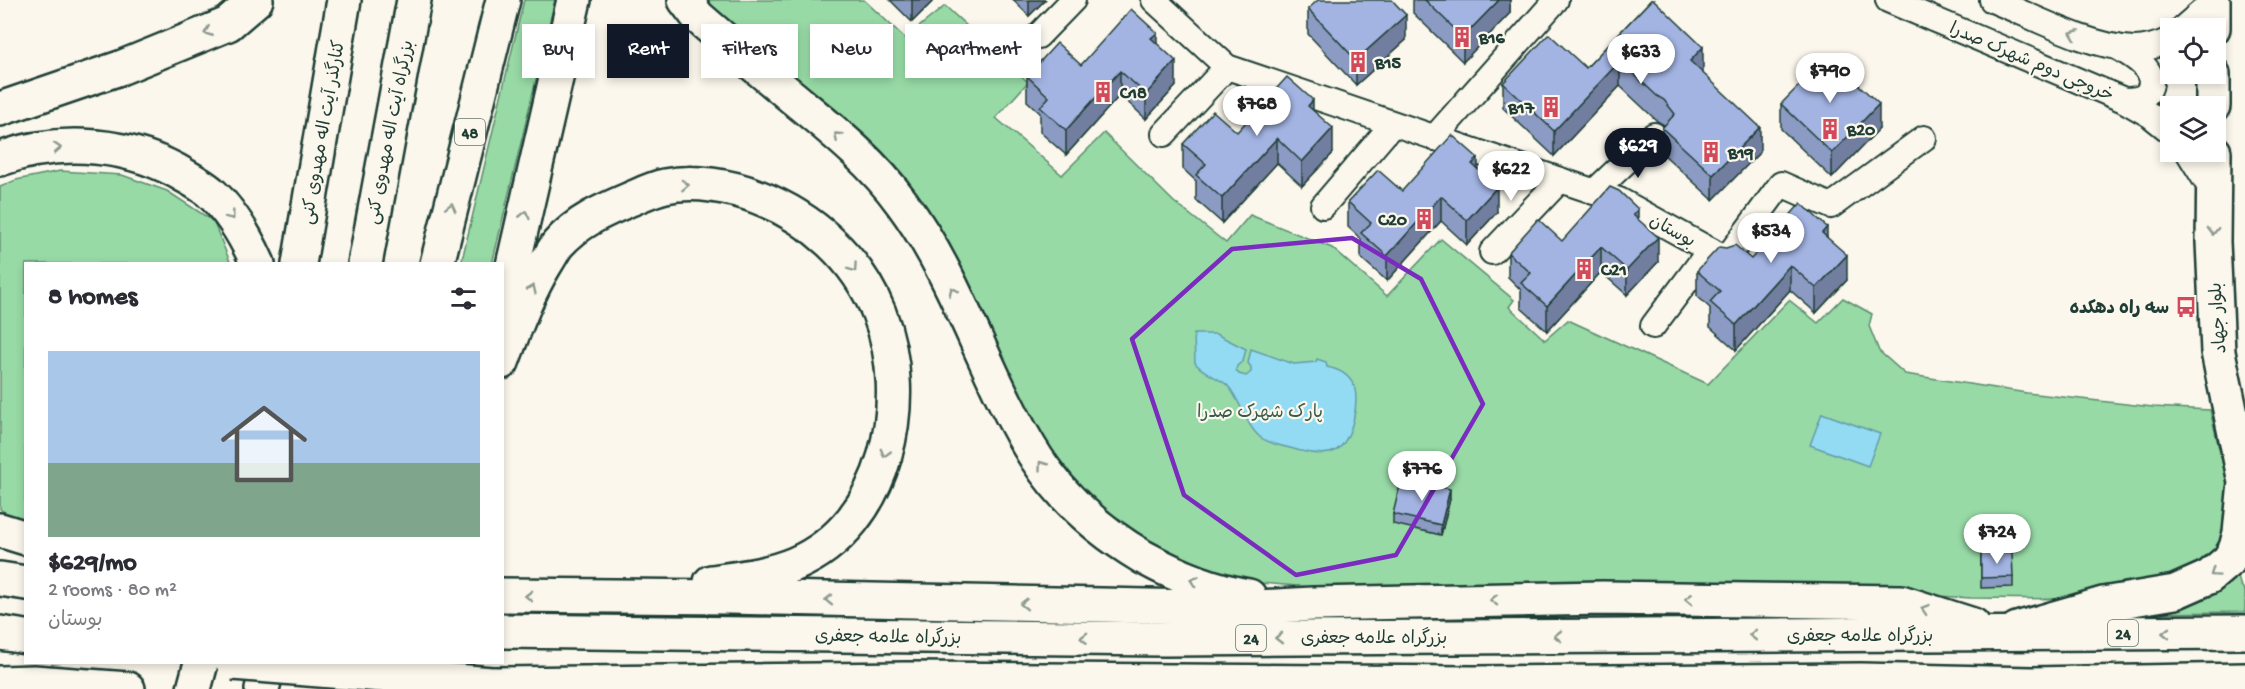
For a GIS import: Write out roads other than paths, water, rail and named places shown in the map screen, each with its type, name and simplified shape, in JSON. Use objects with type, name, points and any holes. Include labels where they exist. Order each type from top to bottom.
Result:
[{"type":"main road","points":[[0,109],[120,68],[228,24],[256,0]]},
{"type":"main road","name":"کنارگذر آیت اله مهدوی کنی","points":[[299,262],[344,0]]},
{"type":"main road","name":"بزرگراه آیت اله مهدوی کنی","points":[[365,262],[414,0]]},
{"type":"main road","name":"48","points":[[438,262],[503,0]]},
{"type":"main road","points":[[504,304],[574,0]]},
{"type":"main road","points":[[685,0],[698,17],[874,168],[902,202],[932,247],[1013,418],[1038,461],[1066,496],[1092,522],[1119,543],[1190,580],[1246,596],[1272,596],[1313,604]]},
{"type":"main road","points":[[0,159],[52,147],[95,147],[134,153],[153,160],[172,168],[209,190],[232,216],[250,245],[257,262]]},
{"type":"main road","name":"بلوار جهاد","points":[[2000,634],[2103,604],[2175,592],[2209,577],[2229,560],[2236,548],[2240,533],[2245,482],[2218,352],[2213,242],[2214,162]]},
{"type":"main road","points":[[504,357],[534,283],[558,244],[594,214],[665,186],[694,185],[750,193],[777,204],[804,220],[828,239],[849,261],[879,313],[888,344],[893,381],[894,409],[890,434],[876,482],[854,518],[839,534],[817,552],[796,564],[768,573],[579,597]]},
{"type":"main road","points":[[0,530],[24,537]]},
{"type":"main road","points":[[0,545],[24,549]]},
{"type":"main road","points":[[0,579],[24,584]]},
{"type":"main road","points":[[504,595],[729,597],[1240,608],[1313,604],[1602,598],[1902,602],[2000,634]]},
{"type":"main road","name":"بزرگراه علامه جعفری","points":[[504,631],[1164,639],[2245,632]]},
{"type":"main road","points":[[0,633],[24,637]]},
{"type":"main road","points":[[194,689],[201,664]]},
{"type":"main road","points":[[245,664],[492,684],[906,678],[1474,683],[1861,680],[2017,686],[2245,680]]},
{"type":"main road","points":[[262,689],[269,664]]},
{"type":"main road","points":[[330,689],[337,664]]},
{"type":"main road","points":[[412,689],[419,664]]},
{"type":"main road","points":[[0,673],[34,682]]},
{"type":"main road","points":[[2147,681],[2179,689]]},
{"type":"main road","points":[[0,683],[34,682],[118,688]]},
{"type":"street","points":[[1041,33],[1073,0]]},
{"type":"street","name":"بوستان","points":[[1155,0],[1227,67],[1619,200],[1726,259],[1782,184],[1831,206],[1924,138]]},
{"type":"street","points":[[1434,138],[1556,0]]},
{"type":"street","name":"خروجی دوم شهرک صدرا","points":[[1888,0],[2124,100],[2160,122]]},
{"type":"street","points":[[1992,0],[2085,38],[2117,47],[2136,49],[2160,44]]},
{"type":"street","points":[[2200,18],[2213,10]]},
{"type":"street","points":[[2117,47],[2135,57],[2149,73],[2151,79],[2149,92],[2144,97],[2124,100]]},
{"type":"street","points":[[1164,134],[1227,67]]},
{"type":"street","points":[[1323,206],[1393,124]]},
{"type":"street","points":[[1594,192],[1654,135]]},
{"type":"street","points":[[2194,162],[2214,194]]},
{"type":"street","points":[[1492,252],[1560,180]]},
{"type":"street","points":[[1653,326],[1710,250]]},
{"type":"water","points":[[1194,334],[1216,334],[1246,349],[1243,361],[1236,370],[1239,374],[1246,376],[1251,372],[1248,363],[1251,349],[1294,364],[1316,362],[1317,359],[1326,362],[1327,367],[1345,375],[1353,384],[1356,400],[1350,430],[1341,446],[1330,453],[1313,453],[1278,445],[1260,437],[1228,386],[1203,371],[1195,363]]},
{"type":"water","points":[[1822,413],[1880,434],[1868,466],[1810,445]]},
{"type":"place","name":"B16","points":[[1462,37]]},
{"type":"place","name":"B15","points":[[1358,62]]},
{"type":"place","name":"C18","points":[[1103,92]]},
{"type":"place","name":"B17","points":[[1551,107]]},
{"type":"place","name":"B20","points":[[1830,129]]},
{"type":"place","name":"B19","points":[[1711,152]]},
{"type":"place","name":"C20","points":[[1424,219]]},
{"type":"place","name":"C21","points":[[1584,269]]},
{"type":"place","name":"سه راه دهکده","points":[[2186,307]]},
{"type":"park label","name":"پارک شهرک صدرا","points":[[1260,411]]}]
